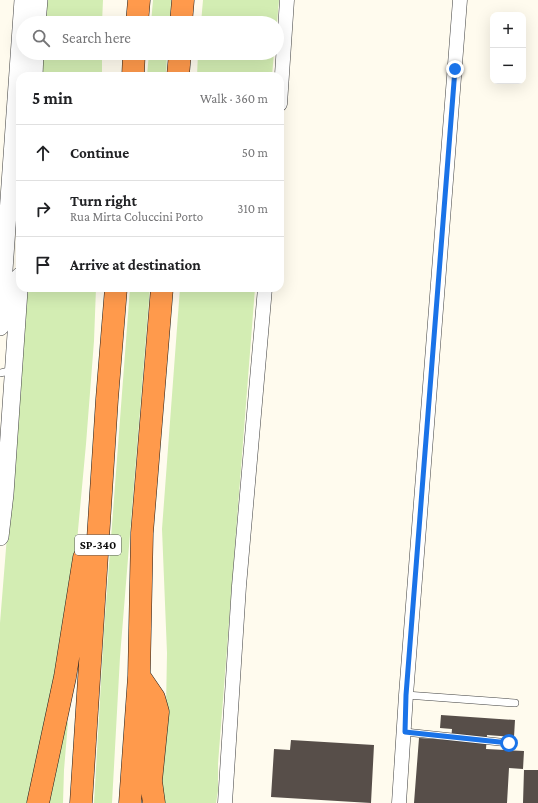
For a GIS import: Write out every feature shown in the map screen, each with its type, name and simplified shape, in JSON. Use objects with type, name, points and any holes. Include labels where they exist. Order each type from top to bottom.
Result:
[{"type":"highway","points":[[130,16],[131,0]]},
{"type":"highway","points":[[138,16],[139,0]]},
{"type":"highway","points":[[182,16],[183,0]]},
{"type":"highway","points":[[128,72],[129,60]]},
{"type":"highway","points":[[133,72],[134,60]]},
{"type":"highway","points":[[178,72],[179,60]]},
{"type":"highway","name":"SP-340","points":[[81,803],[107,399],[116,292]]},
{"type":"highway","points":[[130,803],[139,676],[142,533],[162,292]]},
{"type":"highway","points":[[38,803],[65,677],[107,399]]},
{"type":"highway","points":[[139,676],[154,698],[158,712],[151,781],[154,803]]},
{"type":"street","points":[[22,16],[23,0]]},
{"type":"street","points":[[38,16],[39,0]]},
{"type":"street","points":[[284,45],[287,0]]},
{"type":"street","points":[[400,803],[406,695],[460,0]]},
{"type":"street","points":[[17,72],[18,60]]},
{"type":"street","points":[[34,72],[35,60]]},
{"type":"street","points":[[282,72],[283,60]]},
{"type":"street","points":[[0,327],[7,186],[16,81]]},
{"type":"street","points":[[0,537],[6,494],[7,371],[18,292]]},
{"type":"street","points":[[225,803],[239,586],[265,292]]},
{"type":"lane","points":[[406,695],[515,703]]},
{"type":"lane","points":[[405,732],[509,743]]},
{"type":"green space","points":[[46,0],[103,0],[102,16],[45,16]]},
{"type":"green space","points":[[153,0],[171,0],[170,16],[152,16]]},
{"type":"green space","points":[[203,0],[279,0],[278,16],[202,16]]},
{"type":"green space","points":[[42,60],[102,60],[102,72],[41,72]]},
{"type":"green space","points":[[148,60],[167,60],[166,72],[147,72]]},
{"type":"green space","points":[[198,60],[273,60],[272,72],[197,72]]},
{"type":"green space","points":[[27,292],[96,292],[94,341],[86,444],[73,584],[30,803],[0,803],[0,623]]},
{"type":"green space","points":[[130,292],[150,292],[120,657],[112,803],[94,803],[104,630]]},
{"type":"green space","points":[[180,292],[255,292],[216,803],[163,803],[160,790],[166,708],[167,653],[162,529]]},
{"type":"green space","points":[[68,722],[63,803],[44,803],[60,725]]},
{"type":"building","points":[[441,715],[515,720],[514,737],[487,735],[486,749],[524,751],[523,769],[509,768],[507,803],[414,803],[419,738],[451,740],[452,729],[440,728]]},
{"type":"building","points":[[291,740],[374,745],[371,803],[271,797],[274,749],[290,750]]},
{"type":"building","points":[[524,770],[538,770],[538,803],[523,803]]},
{"type":"route","points":[[455,69],[406,695],[405,732],[509,743]]}]
